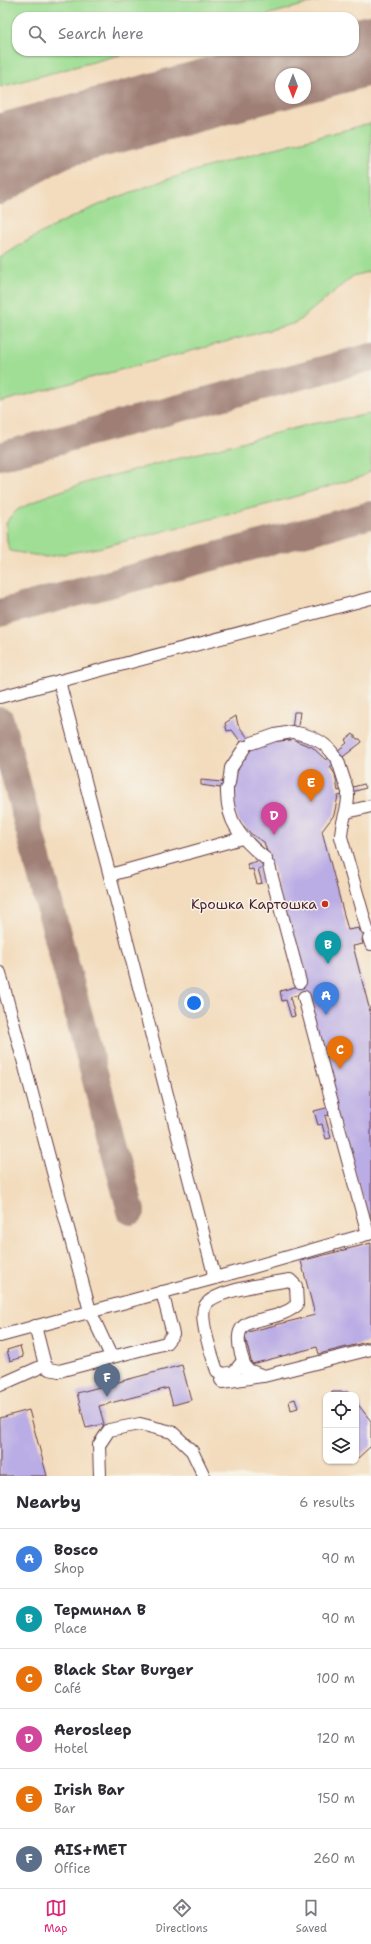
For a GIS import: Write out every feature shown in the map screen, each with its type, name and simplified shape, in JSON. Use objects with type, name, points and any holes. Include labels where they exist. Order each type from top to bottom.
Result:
[{"type":"lane","points":[[0,697],[371,598]]},
{"type":"lane","points":[[59,682],[215,1278]]},
{"type":"lane","points":[[300,982],[267,863],[242,838],[232,822],[228,809],[228,786],[231,768],[249,745],[275,735],[294,733],[318,740],[329,747],[336,758],[348,791],[347,812],[341,827],[341,837],[369,937]]},
{"type":"lane","points":[[347,812],[371,806]]},
{"type":"lane","points":[[110,875],[242,838]]},
{"type":"lane","points":[[0,973],[90,1311],[111,1356]]},
{"type":"lane","points":[[0,1336],[215,1278],[369,1234],[304,997]]},
{"type":"lane","points":[[259,1374],[246,1369],[237,1335],[239,1329],[247,1324],[291,1310],[297,1305],[296,1286],[290,1280],[229,1292],[213,1298],[204,1307],[203,1320],[218,1379],[223,1382],[259,1374],[371,1349]]},
{"type":"lane","points":[[35,1326],[46,1365],[49,1370],[59,1371],[111,1356],[160,1345],[172,1338],[173,1330],[162,1292]]},
{"type":"lane","points":[[217,1371],[224,1374],[234,1372],[243,1361]]},
{"type":"lane","points":[[0,1385],[46,1365]]},
{"type":"lane","points":[[100,1476],[99,1445],[109,1430],[140,1424],[172,1432],[192,1451],[204,1476]]},
{"type":"green space","points":[[0,0],[322,0],[278,12],[12,12],[12,56],[115,56],[0,87]]},
{"type":"green space","points":[[371,123],[371,271],[353,276],[296,323],[0,402],[0,258],[42,232],[86,210],[132,192],[227,161]]},
{"type":"green space","points":[[371,414],[371,471],[361,477],[273,503],[98,548],[46,557],[10,551],[7,542],[6,524],[10,517],[17,510],[46,496],[91,481],[311,424]]},
{"type":"building","points":[[294,712],[300,712],[296,741],[312,747],[326,760],[347,743],[345,740],[353,734],[362,742],[330,767],[335,774],[338,791],[364,784],[366,788],[338,796],[334,815],[322,831],[348,930],[359,928],[360,931],[371,928],[371,937],[362,939],[363,944],[353,946],[371,1015],[371,1227],[336,1113],[325,1116],[331,1138],[326,1139],[322,1124],[318,1125],[314,1111],[334,1106],[301,994],[290,997],[295,1016],[291,1017],[286,1000],[282,1001],[280,991],[299,986],[273,865],[258,869],[262,883],[257,884],[253,869],[249,870],[247,864],[269,858],[264,842],[251,834],[238,820],[227,789],[201,785],[201,780],[232,783],[242,761],[249,753],[232,730],[227,731],[225,723],[236,716],[238,725],[252,743],[291,740]]},
{"type":"building","points":[[371,1243],[371,1341],[319,1354],[317,1347],[252,1364],[244,1333],[315,1315],[301,1261]]},
{"type":"building","points":[[20,1346],[23,1357],[10,1361],[7,1350]]},
{"type":"building","points":[[182,1365],[191,1400],[173,1405],[168,1388],[99,1406],[104,1424],[86,1428],[77,1393]]},
{"type":"building","points":[[295,1399],[298,1408],[291,1410],[289,1401]]},
{"type":"building","points":[[359,1406],[371,1421],[371,1446],[359,1457]]},
{"type":"building","points":[[29,1410],[47,1476],[0,1476],[0,1418]]},
{"type":"taxiway","points":[[0,191],[52,160],[156,108]]},
{"type":"taxiway","points":[[0,456],[371,357]]},
{"type":"taxiway","points":[[0,613],[371,515]]},
{"type":"taxiway","points":[[0,720],[131,1211]]},
{"type":"runway","points":[[359,53],[371,50]]},
{"type":"runway","points":[[304,68],[348,56]]},
{"type":"runway","points":[[0,149],[275,76]]},
{"type":"place","name":"Irish Bar","points":[[311,802]]},
{"type":"place","name":"Aerosleep","points":[[274,835]]},
{"type":"place","name":"Крошка Картошка","points":[[325,904]]},
{"type":"place","name":"Терминал B","points":[[328,964]]},
{"type":"place","name":"Bosco","points":[[326,1015]]},
{"type":"place","name":"Black Star Burger","points":[[340,1069]]},
{"type":"place","name":"AIS+MET","points":[[107,1397]]}]
